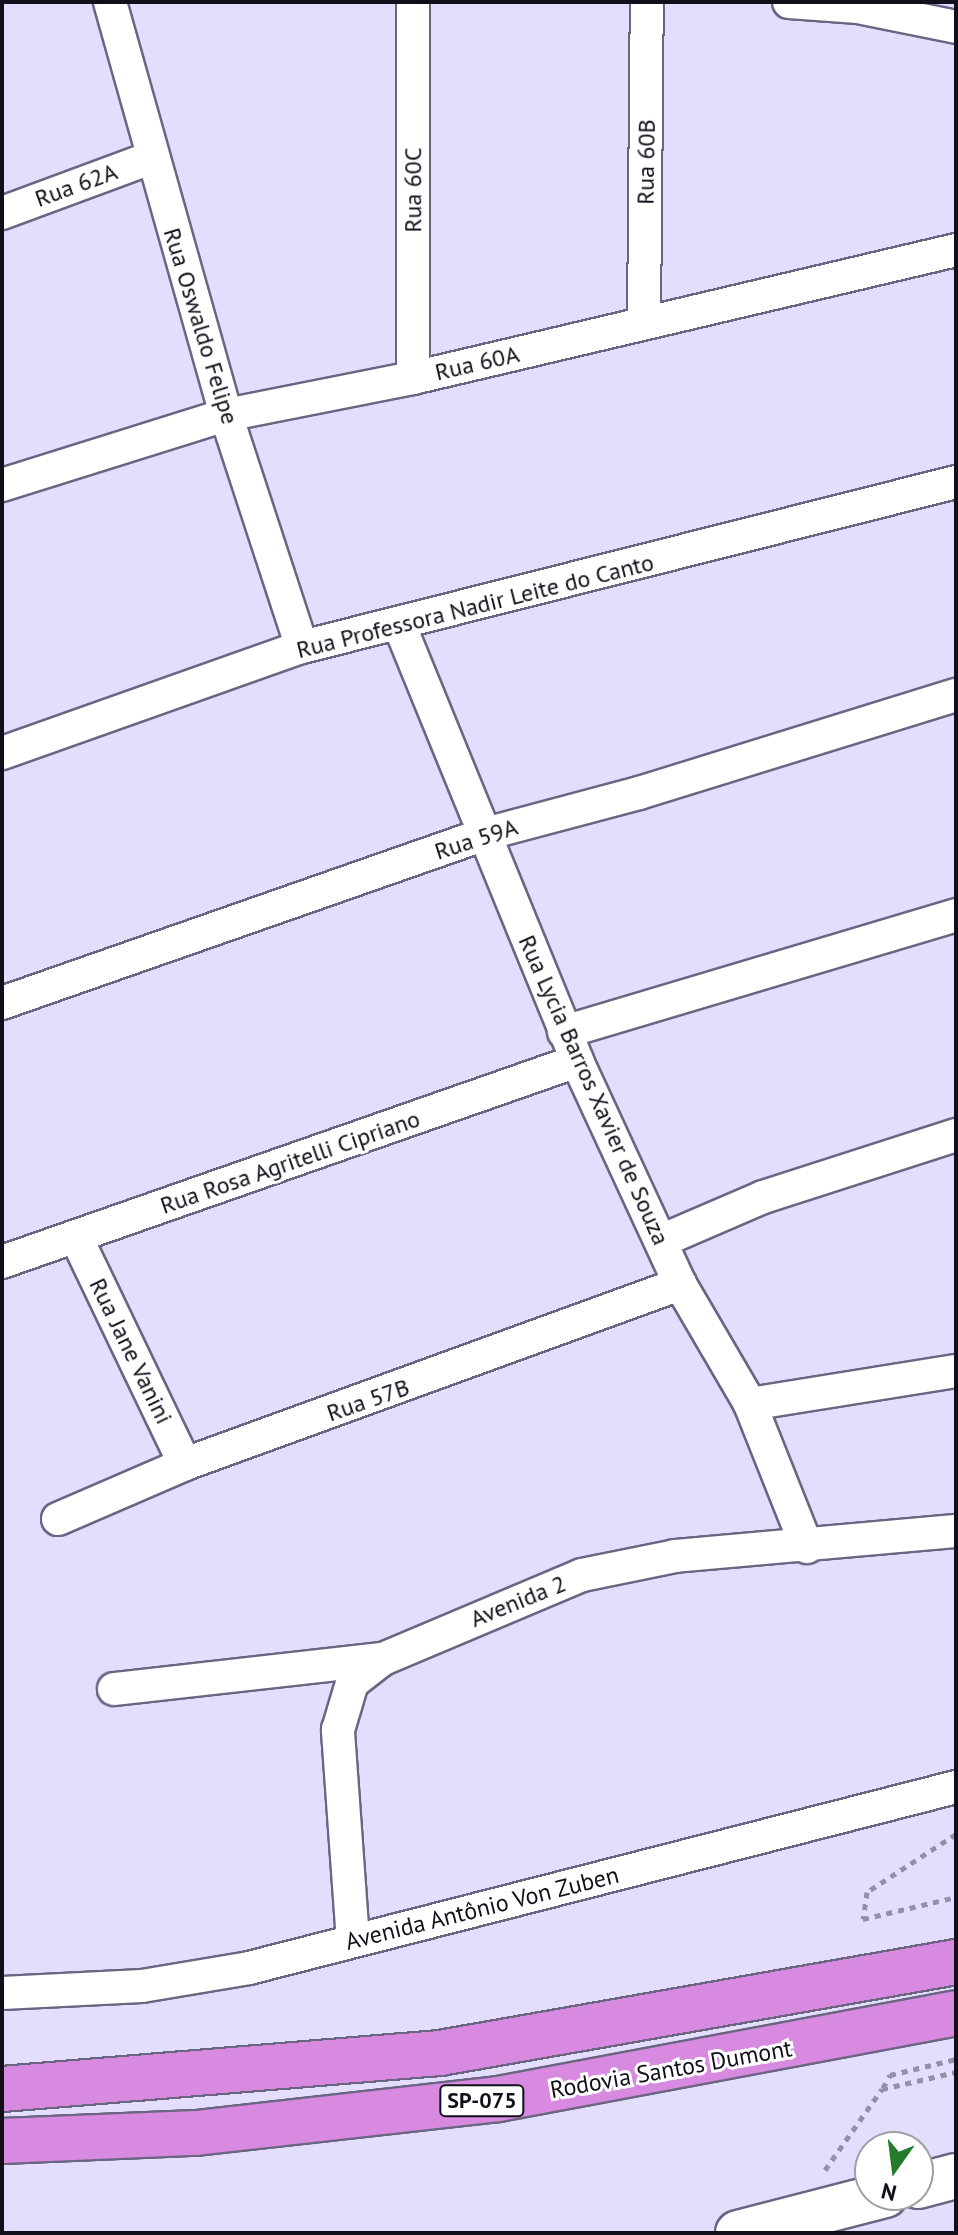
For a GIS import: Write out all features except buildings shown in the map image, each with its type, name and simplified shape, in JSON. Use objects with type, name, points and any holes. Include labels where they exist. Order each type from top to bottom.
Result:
[{"type":"highway","name":"SP-075","points":[[2,2089],[440,2053],[956,1962]]},
{"type":"highway","name":"Rodovia Santos Dumont","points":[[2,2141],[196,2133],[498,2099],[956,2013]]},
{"type":"street","name":"Rua Oswaldo Felipe","points":[[110,2],[151,158],[226,415],[302,647]]},
{"type":"street","name":"Rua 60C","points":[[413,2],[413,378]]},
{"type":"street","name":"Rua 60B","points":[[644,323],[647,2]]},
{"type":"street","points":[[789,2],[858,7],[956,27]]},
{"type":"street","name":"Rua 62A","points":[[2,213],[151,158]]},
{"type":"street","name":"Rua 60A","points":[[2,485],[226,415],[413,378],[956,250]]},
{"type":"street","name":"Rua Professora Nadir Leite do Canto","points":[[2,753],[302,647],[956,482]]},
{"type":"street","name":"Rua Lycia Barros Xavier de Souza","points":[[399,624],[570,1047],[680,1284],[750,1404],[807,1547]]},
{"type":"street","name":"Rua 59A","points":[[2,1003],[485,834],[639,793],[956,695]]},
{"type":"street","name":"Rua Rosa Agritelli Cipriano","points":[[2,1262],[76,1237],[570,1047],[956,915]]},
{"type":"street","points":[[661,1241],[763,1197],[956,1135]]},
{"type":"street","name":"Rua Jane Vanini","points":[[76,1237],[185,1464]]},
{"type":"street","name":"Rua 57B","points":[[58,1519],[185,1464],[680,1284]]},
{"type":"street","points":[[750,1404],[956,1371]]},
{"type":"street","name":"Avenida 2","points":[[353,1941],[338,1730],[352,1683],[383,1659],[582,1575],[675,1556],[807,1547],[956,1531]]},
{"type":"street","points":[[114,1689],[383,1659]]},
{"type":"street","name":"Avenida Antônio Von Zuben","points":[[2,1993],[142,1986],[353,1941],[956,1787]]},
{"type":"street","points":[[934,2182],[956,2176]]},
{"type":"street","points":[[738,2233],[854,2203]]},
{"type":"path","points":[[956,1834],[867,1892],[863,1919],[956,1897]]},
{"type":"path","points":[[790,2220],[890,2075],[956,2059]]},
{"type":"path","points":[[882,2089],[956,2072]]}]
